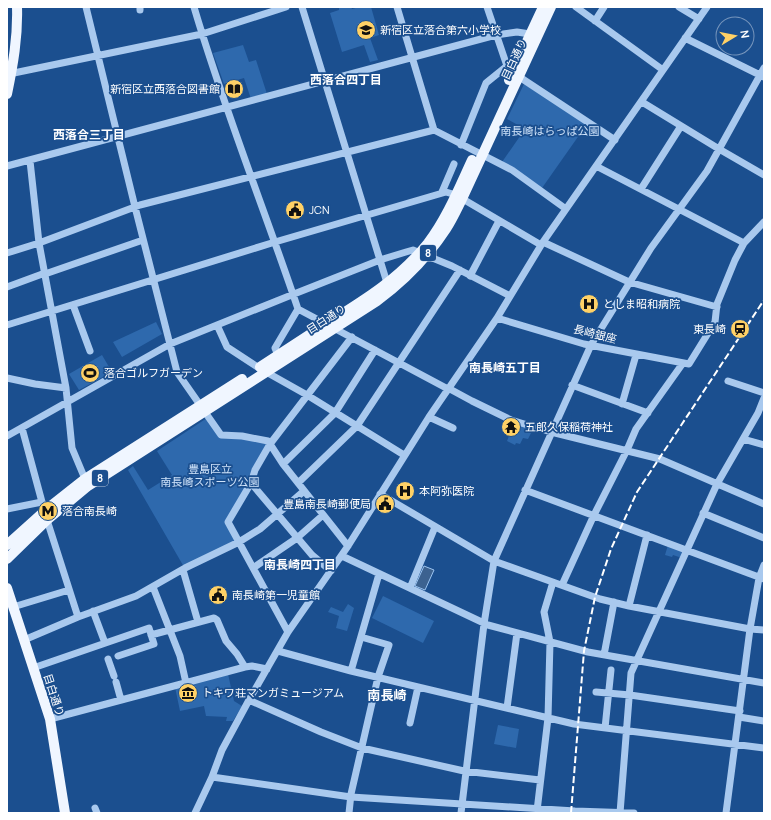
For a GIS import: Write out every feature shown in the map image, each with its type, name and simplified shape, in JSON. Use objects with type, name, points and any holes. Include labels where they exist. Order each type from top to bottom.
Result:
[{"type":"main road","points":[[7,94],[17,28],[16,7]]},
{"type":"main road","name":"目白通り","points":[[7,545],[44,506],[85,479],[262,370],[330,326],[375,293],[388,288],[397,275],[423,254],[438,227],[459,197],[543,7]]},
{"type":"main road","name":"目白通り","points":[[513,72],[551,7]]},
{"type":"main road","name":"目白通り","points":[[262,370],[278,355],[330,326]]},
{"type":"main road","name":"目白通り","points":[[7,559],[47,520],[88,486],[202,408]]},
{"type":"main road","name":"目白通り","points":[[8,592],[50,719],[65,813]]},
{"type":"street","points":[[86,7],[177,372],[221,435],[242,436],[268,441],[283,464],[348,546]]},
{"type":"street","points":[[194,7],[202,34],[298,309],[275,348],[278,355]]},
{"type":"street","points":[[9,74],[202,34],[286,7]]},
{"type":"street","points":[[302,7],[388,288]]},
{"type":"street","points":[[397,7],[434,130]]},
{"type":"street","points":[[487,7],[496,36],[513,72],[615,140]]},
{"type":"street","points":[[576,7],[663,70]]},
{"type":"street","points":[[595,21],[604,7]]},
{"type":"street","points":[[679,7],[698,19]]},
{"type":"street","points":[[195,813],[212,777],[222,750],[288,632],[342,556],[404,455],[448,388],[497,318],[542,244],[566,208],[642,102],[707,7]]},
{"type":"street","points":[[7,166],[118,138],[496,36],[517,32],[530,34]]},
{"type":"street","points":[[685,38],[762,76]]},
{"type":"street","points":[[461,813],[484,624],[494,561],[591,345],[651,248],[707,171],[762,76],[764,68]]},
{"type":"street","points":[[461,145],[486,83],[513,72]]},
{"type":"street","points":[[642,102],[764,175]]},
{"type":"street","points":[[641,189],[681,126]]},
{"type":"street","points":[[7,253],[39,243],[135,207],[434,130],[512,170],[566,208]]},
{"type":"street","points":[[30,161],[39,243],[66,388],[72,448],[85,479]]},
{"type":"street","points":[[442,192],[454,164]]},
{"type":"street","points":[[596,166],[744,243]]},
{"type":"street","points":[[7,325],[442,192],[459,197],[542,244],[630,282],[717,307]]},
{"type":"street","points":[[470,276],[499,221]]},
{"type":"street","points":[[562,585],[594,515],[628,450],[636,429],[686,364],[715,322],[717,307],[731,267],[744,243],[764,222]]},
{"type":"street","points":[[7,287],[143,240]]},
{"type":"street","points":[[7,436],[68,403],[170,344],[380,260],[413,250],[460,270],[510,296]]},
{"type":"street","points":[[298,483],[357,426],[460,270]]},
{"type":"street","points":[[73,304],[90,351]]},
{"type":"street","points":[[298,309],[512,420],[551,432],[660,459],[764,504]]},
{"type":"street","name":"長崎銀座","points":[[497,318],[591,345],[686,364]]},
{"type":"street","points":[[217,325],[227,346],[262,370],[307,395],[404,455]]},
{"type":"street","points":[[288,632],[228,522],[252,483],[255,470],[270,444],[352,336]]},
{"type":"street","points":[[283,464],[335,413],[375,350]]},
{"type":"street","points":[[622,404],[636,355]]},
{"type":"street","points":[[7,378],[35,384],[66,388]]},
{"type":"street","points":[[728,381],[764,393]]},
{"type":"street","points":[[572,385],[648,413]]},
{"type":"street","points":[[620,813],[631,673],[717,484],[758,413],[764,398]]},
{"type":"street","points":[[429,417],[453,428]]},
{"type":"street","points":[[7,509],[44,506],[22,428]]},
{"type":"street","points":[[743,439],[764,445]]},
{"type":"street","points":[[252,483],[319,562],[331,571]]},
{"type":"street","points":[[525,490],[761,578]]},
{"type":"street","points":[[24,640],[93,611],[136,596],[183,570],[239,542],[260,529],[278,515],[304,491]]},
{"type":"street","points":[[380,494],[494,561],[552,582],[600,599],[629,606],[764,630]]},
{"type":"street","points":[[704,513],[764,538]]},
{"type":"street","points":[[253,568],[298,538],[324,515]]},
{"type":"street","points":[[47,520],[68,590],[78,617]]},
{"type":"street","points":[[410,588],[435,527]]},
{"type":"street","points":[[629,606],[648,535]]},
{"type":"street","points":[[342,556],[484,624],[581,651],[764,683]]},
{"type":"street","points":[[726,813],[750,628],[764,565]]},
{"type":"street","points":[[183,570],[198,622]]},
{"type":"street","points":[[351,670],[379,574]]},
{"type":"street","points":[[537,811],[548,718],[550,642],[544,612],[552,582]]},
{"type":"street","points":[[153,587],[180,656],[186,683]]},
{"type":"street","points":[[13,607],[68,590]]},
{"type":"street","points":[[604,655],[614,602]]},
{"type":"street","points":[[93,611],[105,643]]},
{"type":"street","points":[[151,635],[214,618],[217,620],[226,641],[237,654],[245,667]]},
{"type":"street","points":[[33,668],[149,628],[154,644],[118,656]]},
{"type":"street","points":[[507,708],[517,633]]},
{"type":"street","points":[[349,813],[351,797],[378,677],[388,645],[361,637]]},
{"type":"street","points":[[278,651],[418,687],[582,725],[764,748]]},
{"type":"street","points":[[108,659],[121,700]]},
{"type":"street","points":[[50,719],[245,667],[252,666],[267,669]]},
{"type":"street","points":[[605,728],[611,670]]},
{"type":"street","points":[[410,723],[418,687]]},
{"type":"street","points":[[596,692],[629,695],[739,714],[764,721]]},
{"type":"street","points":[[249,700],[302,724],[362,748],[466,772],[540,780]]},
{"type":"street","points":[[212,777],[351,797],[462,804],[537,811],[634,813]]},
{"type":"green space","points":[[341,7],[351,7],[352,9],[359,7],[371,7],[379,35],[370,38],[378,60],[370,62],[364,45],[342,52],[330,13],[339,10]]},
{"type":"green space","points":[[243,45],[249,62],[256,60],[267,94],[251,99],[244,78],[224,84],[213,53]]},
{"type":"green space","name":"南長崎はらっぱ公園","points":[[524,84],[587,124],[542,188],[502,162],[525,129],[507,119]]},
{"type":"green space","points":[[156,322],[162,334],[122,357],[113,342]]},
{"type":"green space","name":"落合ゴルフガーデン","points":[[102,355],[112,372],[79,390],[69,374]]},
{"type":"green space","name":"豊島区立 南長崎スポーツ公園","points":[[207,418],[221,437],[244,438],[267,443],[249,485],[226,521],[235,539],[234,542],[184,567],[128,470],[133,466],[148,490],[172,475],[157,451]]},
{"type":"green space","points":[[514,423],[533,429],[528,439],[523,438],[520,444],[516,443],[515,445],[507,441]]},
{"type":"green space","points":[[668,545],[684,550],[682,558],[673,555],[672,557],[665,555]]},
{"type":"green space","points":[[383,596],[434,621],[423,643],[372,618]]},
{"type":"green space","points":[[348,604],[354,608],[347,631],[336,628],[339,616],[328,612],[331,607],[343,612]]},
{"type":"green space","points":[[228,674],[234,701],[242,706],[233,721],[226,721],[227,717],[206,716],[204,706],[180,711],[175,687]]},
{"type":"green space","points":[[498,725],[519,729],[516,748],[494,744]]},
{"type":"shaded area","points":[[424,566],[434,570],[425,590],[415,586]]},
{"type":"railway","points":[[571,813],[584,651],[595,597],[611,549],[637,492],[764,300]]},
{"type":"place","name":"新宿区立落合第六小学校","points":[[366,30]]},
{"type":"place","name":"新宿区立西落合図書館","points":[[234,89]]},
{"type":"place","name":"JCN","points":[[295,210]]},
{"type":"place","name":"としま昭和病院","points":[[589,304]]},
{"type":"place","name":"東長崎","points":[[740,329]]},
{"type":"place","name":"落合ゴルフガーデン","points":[[90,373]]},
{"type":"place","name":"五郎久保稲荷神社","points":[[511,427]]},
{"type":"place","name":"本阿弥医院","points":[[405,491]]},
{"type":"place","name":"豊島南長崎郵便局","points":[[385,504]]},
{"type":"place","name":"落合南長崎","points":[[48,511]]},
{"type":"place","name":"南長崎第一児童館","points":[[218,595]]},
{"type":"place","name":"トキワ荘マンガミュージアム","points":[[188,693]]},
{"type":"district","name":"西落合四丁目","points":[[346,80]]},
{"type":"district","name":"西落合三丁目","points":[[89,135]]},
{"type":"district","name":"南長崎五丁目","points":[[505,368]]},
{"type":"district","name":"南長崎四丁目","points":[[300,565]]},
{"type":"district","name":"南長崎","points":[[387,695]]}]
